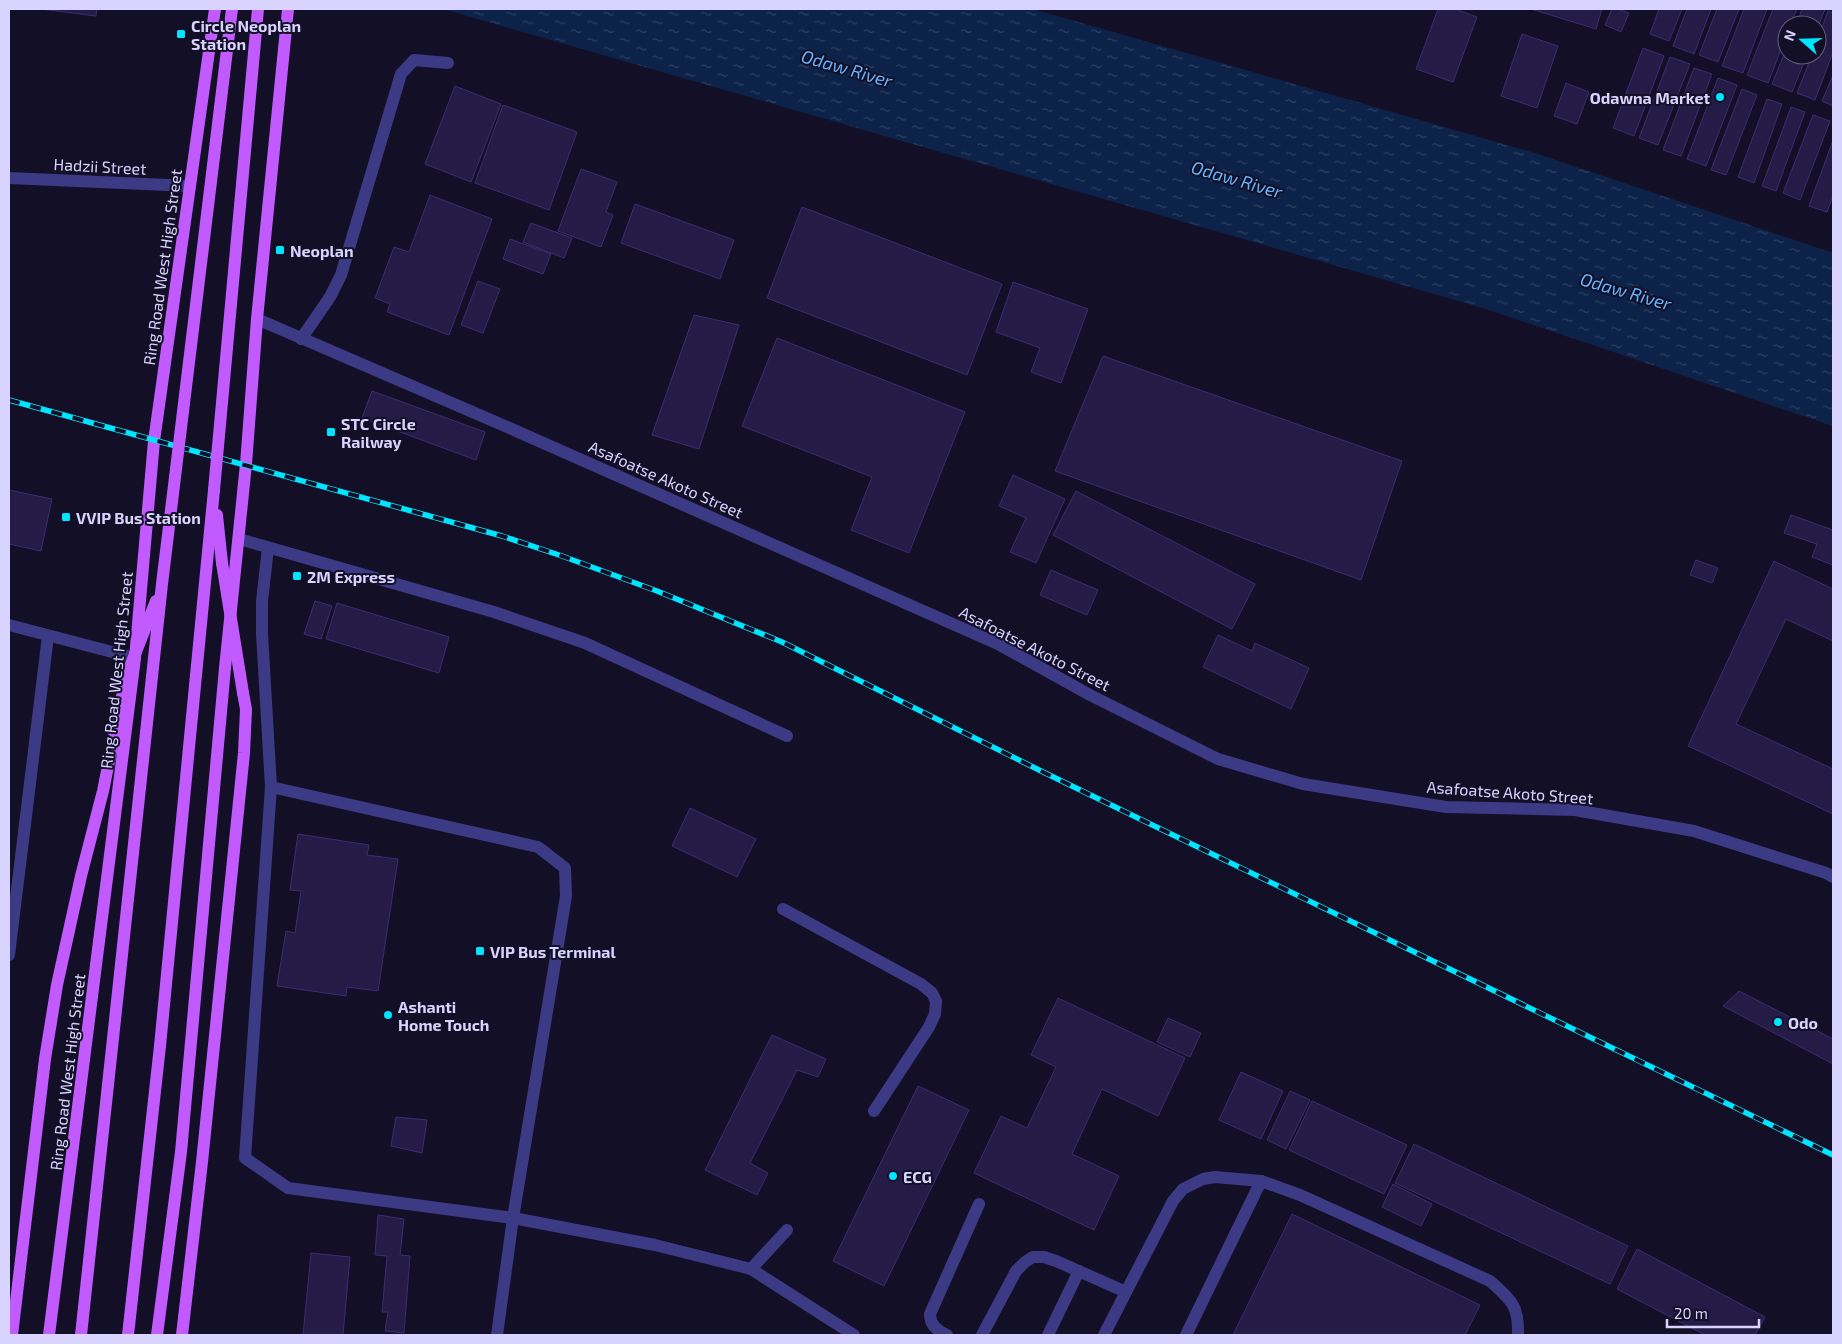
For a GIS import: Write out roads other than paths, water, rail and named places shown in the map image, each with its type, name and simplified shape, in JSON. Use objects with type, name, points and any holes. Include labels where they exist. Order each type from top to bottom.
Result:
[{"type":"main road","name":"Ring Road West High Street","points":[[49,1335],[136,658],[154,441],[215,9]]},
{"type":"main road","points":[[81,1335],[162,584],[232,9]]},
{"type":"main road","points":[[128,1335],[162,1027],[258,9]]},
{"type":"main road","points":[[157,1335],[181,1152],[223,688],[239,539],[257,320],[288,9]]},
{"type":"main road","points":[[182,1335],[202,1162],[242,772],[246,709],[222,563],[214,490]]},
{"type":"main road","points":[[12,1335],[44,1059],[57,985],[81,876],[103,791],[126,677],[162,584]]},
{"type":"street","points":[[302,339],[330,297],[341,275],[401,74],[414,60],[448,63]]},
{"type":"street","name":"Hadzii Street","points":[[9,178],[190,186]]},
{"type":"street","name":"Asafoatse Akoto Street","points":[[257,320],[498,423],[998,644],[1090,695],[1218,759],[1303,784],[1446,807],[1575,810],[1694,830],[1826,873],[1833,877]]},
{"type":"street","points":[[239,539],[494,612],[585,643],[787,736]]},
{"type":"street","points":[[268,548],[262,601],[262,634],[271,787],[245,1158],[288,1188],[513,1218],[664,1247],[752,1269],[854,1335]]},
{"type":"street","points":[[9,625],[136,658]]},
{"type":"street","points":[[9,955],[48,636]]},
{"type":"street","points":[[271,787],[538,847],[565,868],[566,896],[513,1218],[497,1335]]},
{"type":"street","points":[[783,909],[908,976],[932,993],[936,1001],[935,1014],[929,1027],[874,1111]]},
{"type":"street","points":[[1104,1335],[1173,1201],[1183,1189],[1203,1179],[1215,1178],[1261,1181],[1300,1195],[1490,1281],[1510,1299],[1519,1319],[1518,1335]]},
{"type":"street","points":[[1186,1335],[1261,1181]]},
{"type":"street","points":[[947,1335],[933,1326],[930,1314],[979,1204]]},
{"type":"street","points":[[752,1269],[787,1230]]},
{"type":"street","points":[[982,1335],[1016,1272],[1033,1257],[1044,1257],[1079,1270],[1126,1292]]},
{"type":"street","points":[[1048,1335],[1079,1270]]},
{"type":"water","name":"Odaw River","points":[[443,9],[1033,9],[1535,153],[1833,253],[1833,426],[1483,308]]},
{"type":"railway","points":[[9,400],[502,536],[657,591],[782,642],[1041,771],[1833,1155]]},
{"type":"place","name":"Circle Neoplan Station","points":[[181,34]]},
{"type":"place","name":"Odawna Market","points":[[1720,97]]},
{"type":"place","name":"Neoplan","points":[[280,250]]},
{"type":"place","name":"STC Circle Railway","points":[[331,432]]},
{"type":"place","name":"VVIP Bus Station","points":[[66,517]]},
{"type":"place","name":"2M Express","points":[[297,576]]},
{"type":"place","name":"VIP Bus Terminal","points":[[480,951]]},
{"type":"place","name":"Ashanti Home Touch","points":[[388,1015]]},
{"type":"place","name":"Odo","points":[[1778,1022]]},
{"type":"place","name":"ECG","points":[[893,1176]]}]
